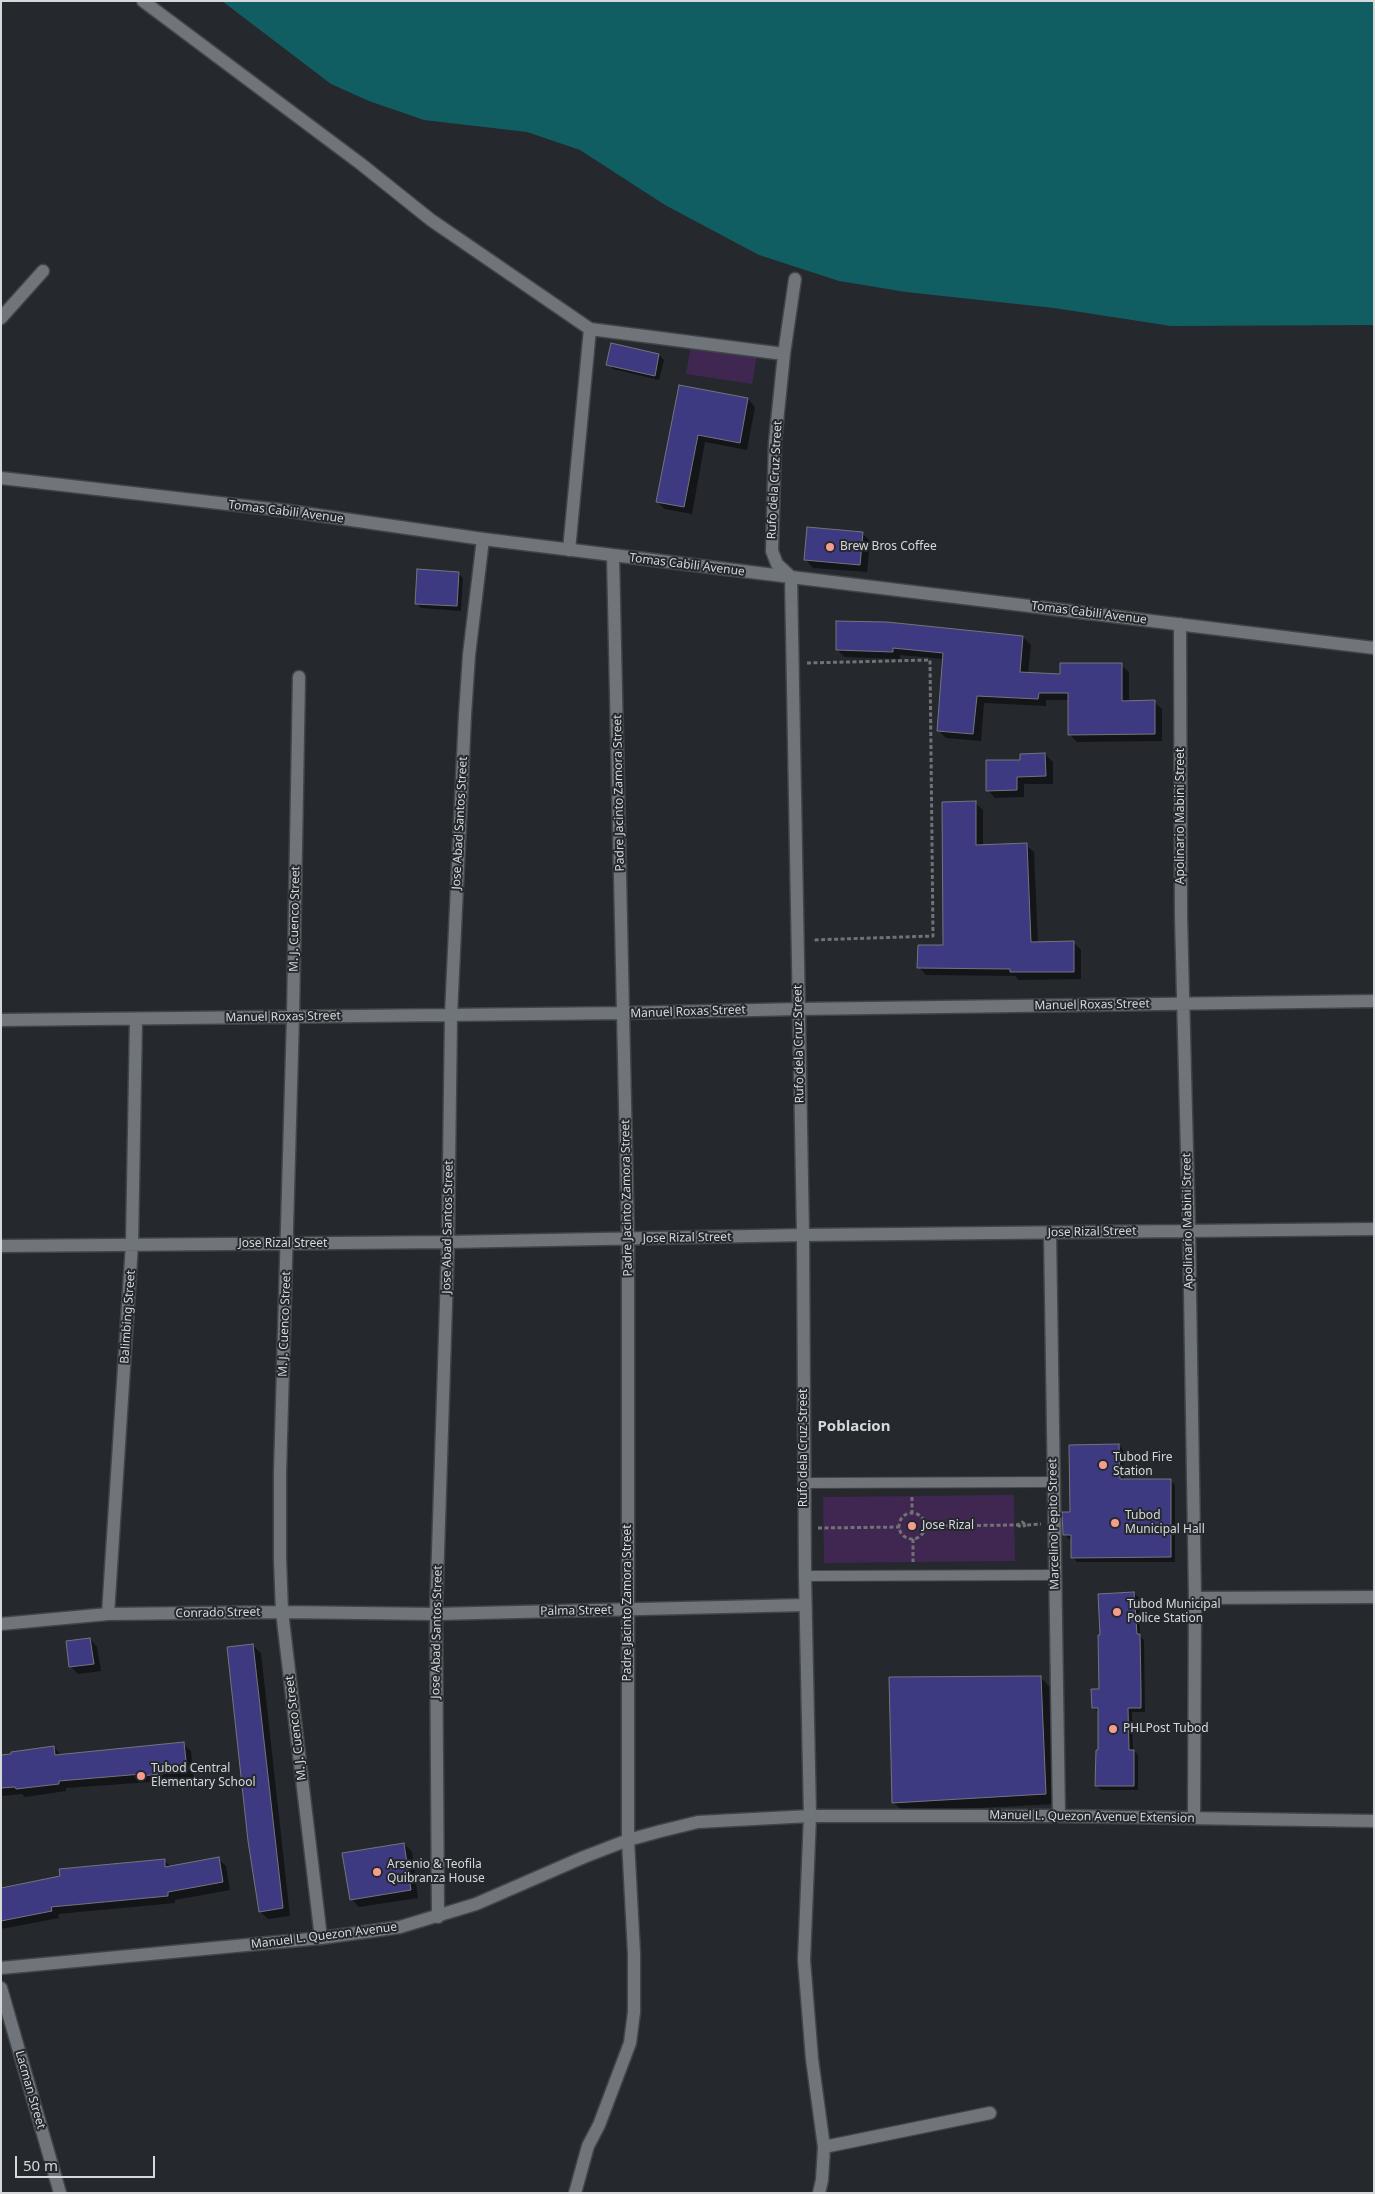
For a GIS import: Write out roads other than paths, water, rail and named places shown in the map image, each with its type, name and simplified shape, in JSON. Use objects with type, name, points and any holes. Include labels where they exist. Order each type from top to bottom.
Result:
[{"type":"street","points":[[143,1],[361,164],[432,220],[590,329],[784,354]]},
{"type":"street","points":[[1,318],[43,271]]},
{"type":"street","name":"Rufo dela Cruz Street","points":[[795,279],[784,354],[775,442],[772,552],[777,564],[791,577],[791,664],[803,1236],[804,1576],[810,1816],[804,1960],[812,2059],[824,2147],[822,2180],[819,2193]]},
{"type":"street","points":[[569,550],[590,329]]},
{"type":"street","name":"Tomas Cabili Avenue","points":[[1,478],[289,511],[613,556],[1374,648]]},
{"type":"street","name":"Jose Abad Santos Street","points":[[438,1917],[436,1614],[448,1242],[451,1015],[469,655],[483,539]]},
{"type":"street","name":"Padre Jacinto Zamora Street","points":[[575,2193],[588,2146],[599,2125],[630,2043],[634,2012],[634,1954],[628,1840],[628,1239],[613,556]]},
{"type":"street","name":"Apolinario Mabini Street","points":[[1180,624],[1182,1003],[1189,1231],[1195,1598],[1194,1818]]},
{"type":"street","name":"M. J. Cuenco Street","points":[[299,677],[288,1244],[280,1473],[282,1612],[321,1938]]},
{"type":"street","name":"Manuel Roxas Street","points":[[1,1020],[624,1013],[1374,1001]]},
{"type":"street","name":"Balimbing Street","points":[[108,1614],[132,1244],[136,1019]]},
{"type":"street","name":"Jose Rizal Street","points":[[1,1246],[288,1244],[1374,1229]]},
{"type":"street","name":"Marcelino Pepito Street","points":[[1050,1233],[1059,1816]]},
{"type":"street","points":[[1195,1598],[1374,1597]]},
{"type":"street","name":"Palma Street","points":[[436,1614],[805,1605]]},
{"type":"street","name":"Conrado Street","points":[[1,1624],[108,1614],[282,1612],[436,1614]]},
{"type":"street","name":"Manuel L. Quezon Avenue Extension","points":[[810,1816],[1059,1816],[1374,1820]]},
{"type":"street","name":"Manuel L. Quezon Avenue","points":[[1,1968],[321,1938],[400,1927],[476,1904],[628,1840],[698,1822],[810,1816]]},
{"type":"street","name":"Lacman Street","points":[[1,1988],[60,2193]]},
{"type":"street","points":[[824,2147],[990,2113]]},
{"type":"lane","points":[[804,1483],[1054,1482]]},
{"type":"lane","points":[[804,1576],[1055,1575]]},
{"type":"water","points":[[222,1],[1374,1],[1374,325],[1171,326],[1054,308],[906,292],[839,281],[759,255],[665,205],[580,150],[527,132],[424,120],[369,101],[331,84]]},
{"type":"place","name":"Brew Bros Coffee","points":[[830,547]]},
{"type":"place","name":"Tubod Fire Station","points":[[1103,1465]]},
{"type":"place","name":"Tubod Municipal Hall","points":[[1115,1523]]},
{"type":"place","name":"Jose Rizal","points":[[912,1526]]},
{"type":"place","name":"Tubod Municipal Police Station","points":[[1117,1612]]},
{"type":"place","name":"PHLPost Tubod","points":[[1113,1729]]},
{"type":"place","name":"Tubod Central Elementary School","points":[[141,1776]]},
{"type":"place","name":"Arsenio & Teofila Quibranza House","points":[[377,1872]]},
{"type":"district","name":"Poblacion","points":[[854,1427]]}]
